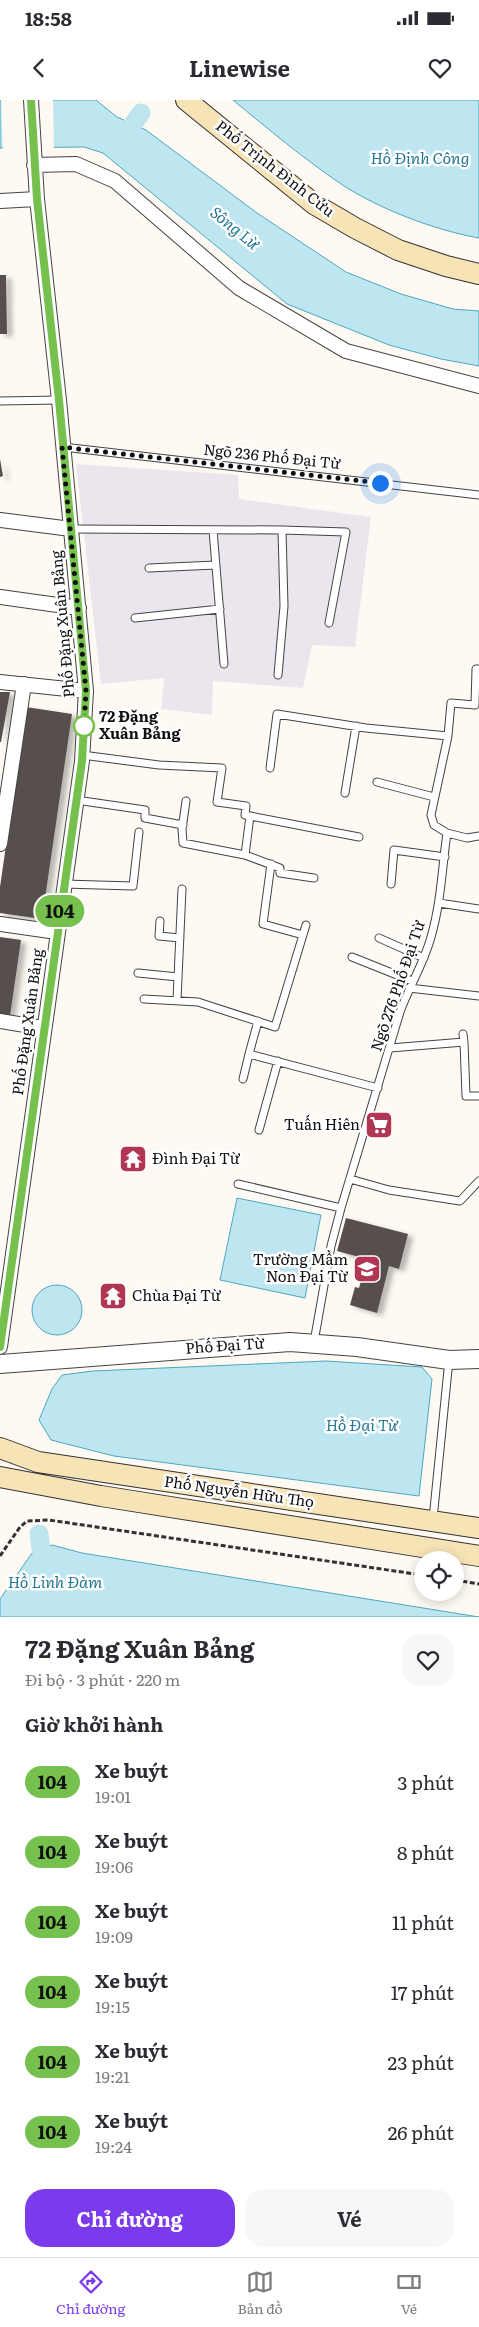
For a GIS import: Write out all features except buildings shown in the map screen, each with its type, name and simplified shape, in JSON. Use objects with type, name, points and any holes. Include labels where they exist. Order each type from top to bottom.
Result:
[{"type":"main road","name":"Phố Trịnh Đình Cửu","points":[[186,100],[314,204],[354,228],[398,250],[446,266],[479,274]]},
{"type":"main road","name":"Phố Nguyễn Hữu Thọ","points":[[0,1448],[38,1462],[479,1528]]},
{"type":"main road","name":"Phố Nguyễn Hữu Thọ","points":[[0,1477],[130,1501],[479,1556]]},
{"type":"street","name":"Phố Đặng Xuân Bảng","points":[[0,1347],[4,1272],[43,1028],[76,800],[82,755],[86,691],[59,400],[33,159],[31,100]]},
{"type":"street","points":[[33,159],[76,164],[114,181],[239,288],[346,351],[479,386]]},
{"type":"street","points":[[0,201],[37,199]]},
{"type":"street","points":[[0,520],[71,529]]},
{"type":"street","points":[[0,597],[79,608]]},
{"type":"street","points":[[0,682],[86,691]]},
{"type":"street","points":[[0,844],[6,770],[24,684]]},
{"type":"street","points":[[0,924],[57,932]]},
{"type":"street","points":[[0,1021],[43,1028]]},
{"type":"street","name":"Phố Đại Từ","points":[[0,1364],[290,1342],[314,1342],[449,1360],[479,1358]]},
{"type":"lane","points":[[0,401],[59,400]]},
{"type":"lane","name":"Ngõ 236 Phố Đại Từ","points":[[62,447],[479,495]]},
{"type":"lane","points":[[71,529],[346,532],[329,623]]},
{"type":"lane","points":[[214,530],[224,664]]},
{"type":"lane","points":[[278,675],[284,606],[282,530]]},
{"type":"lane","points":[[148,568],[216,564]]},
{"type":"lane","points":[[135,618],[220,609]]},
{"type":"lane","points":[[479,669],[476,669],[475,704],[451,703],[448,736],[431,815],[434,826],[447,834],[467,838],[479,836]]},
{"type":"lane","points":[[270,768],[277,714],[356,726],[448,736]]},
{"type":"lane","points":[[345,793],[356,726]]},
{"type":"lane","points":[[82,755],[159,765],[222,768],[218,802],[246,806],[245,815],[358,837]]},
{"type":"lane","points":[[377,782],[434,797]]},
{"type":"lane","points":[[76,800],[145,810],[145,818],[183,825]]},
{"type":"lane","points":[[186,801],[183,843],[245,855],[280,868],[280,874],[314,878]]},
{"type":"lane","points":[[245,855],[250,816]]},
{"type":"lane","points":[[64,884],[133,886],[138,832]]},
{"type":"lane","name":"Ngõ 276 Phố Đại Từ","points":[[314,1342],[331,1246],[341,1208],[390,1048],[411,984],[424,958],[440,903],[447,834]]},
{"type":"lane","points":[[391,884],[394,850],[445,857]]},
{"type":"lane","points":[[271,864],[263,924],[303,935]]},
{"type":"lane","points":[[177,1000],[182,889]]},
{"type":"lane","points":[[440,903],[479,909]]},
{"type":"lane","points":[[160,921],[159,936],[180,938]]},
{"type":"lane","points":[[144,999],[198,1002],[275,1027],[306,926]]},
{"type":"lane","points":[[379,938],[424,958]]},
{"type":"lane","points":[[352,956],[411,984],[479,996]]},
{"type":"lane","points":[[138,973],[178,977]]},
{"type":"lane","points":[[243,1079],[258,1021]]},
{"type":"lane","points":[[390,1048],[464,1038],[466,1099],[479,1096]]},
{"type":"lane","points":[[249,1054],[378,1088]]},
{"type":"lane","points":[[259,1130],[278,1061]]},
{"type":"lane","points":[[350,1179],[389,1190],[460,1200],[479,1181]]},
{"type":"lane","points":[[238,1184],[341,1208]]},
{"type":"lane","points":[[433,1522],[449,1360]]},
{"type":"path","points":[[0,1556],[20,1527],[27,1521],[49,1520],[414,1574]]},
{"type":"path","points":[[464,1582],[479,1584]]},
{"type":"shaded area","points":[[76,464],[238,475],[239,499],[371,517],[355,647],[312,645],[303,688],[213,681],[212,715],[161,709],[164,678],[101,684]]},
{"type":"water","name":"Sông Lừ","points":[[0,100],[96,100],[117,117],[146,130],[257,213],[346,272],[401,294],[453,309],[479,311],[479,366],[441,359],[389,345],[287,304],[103,153],[84,147],[0,148]]},
{"type":"water","name":"Hồ Định Công","points":[[233,100],[479,100],[479,238],[426,224],[372,202],[341,184],[299,154]]},
{"type":"water","points":[[237,1198],[321,1215],[305,1298],[220,1280]]},
{"type":"water","points":[[57,1285],[71,1289],[78,1296],[82,1310],[78,1324],[71,1331],[57,1335],[43,1331],[36,1324],[32,1310],[36,1296],[43,1289]]},
{"type":"water","name":"Hồ Đại Từ","points":[[326,1361],[422,1367],[432,1379],[419,1496],[114,1456],[51,1440],[39,1420],[52,1389],[62,1375],[93,1371]]},
{"type":"water","name":"Hồ Linh Đàm","points":[[52,1545],[82,1553],[479,1617],[0,1617],[0,1599],[32,1553]]},
{"type":"pier","points":[[1,100],[53,100],[54,150],[3,150]]},
{"type":"waterway","points":[[123,138],[141,113]]},
{"type":"waterway","points":[[39,1534],[41,1549]]},
{"type":"bus line","name":"104","points":[[0,1347],[43,1028],[82,761],[86,691],[59,400],[32,152],[31,100]]},
{"type":"place","name":"72 Đặng Xuân Bảng","points":[[84,726]]},
{"type":"place","name":"Tuấn Hiên","points":[[379,1125]]},
{"type":"place","name":"Đình Đại Từ","points":[[133,1159]]},
{"type":"place","name":"Trường Mầm Non Đại Từ","points":[[367,1269]]},
{"type":"place","name":"Chùa Đại Từ","points":[[113,1296]]},
{"type":"route","points":[[84,726],[86,691],[62,447],[380,483]]}]
